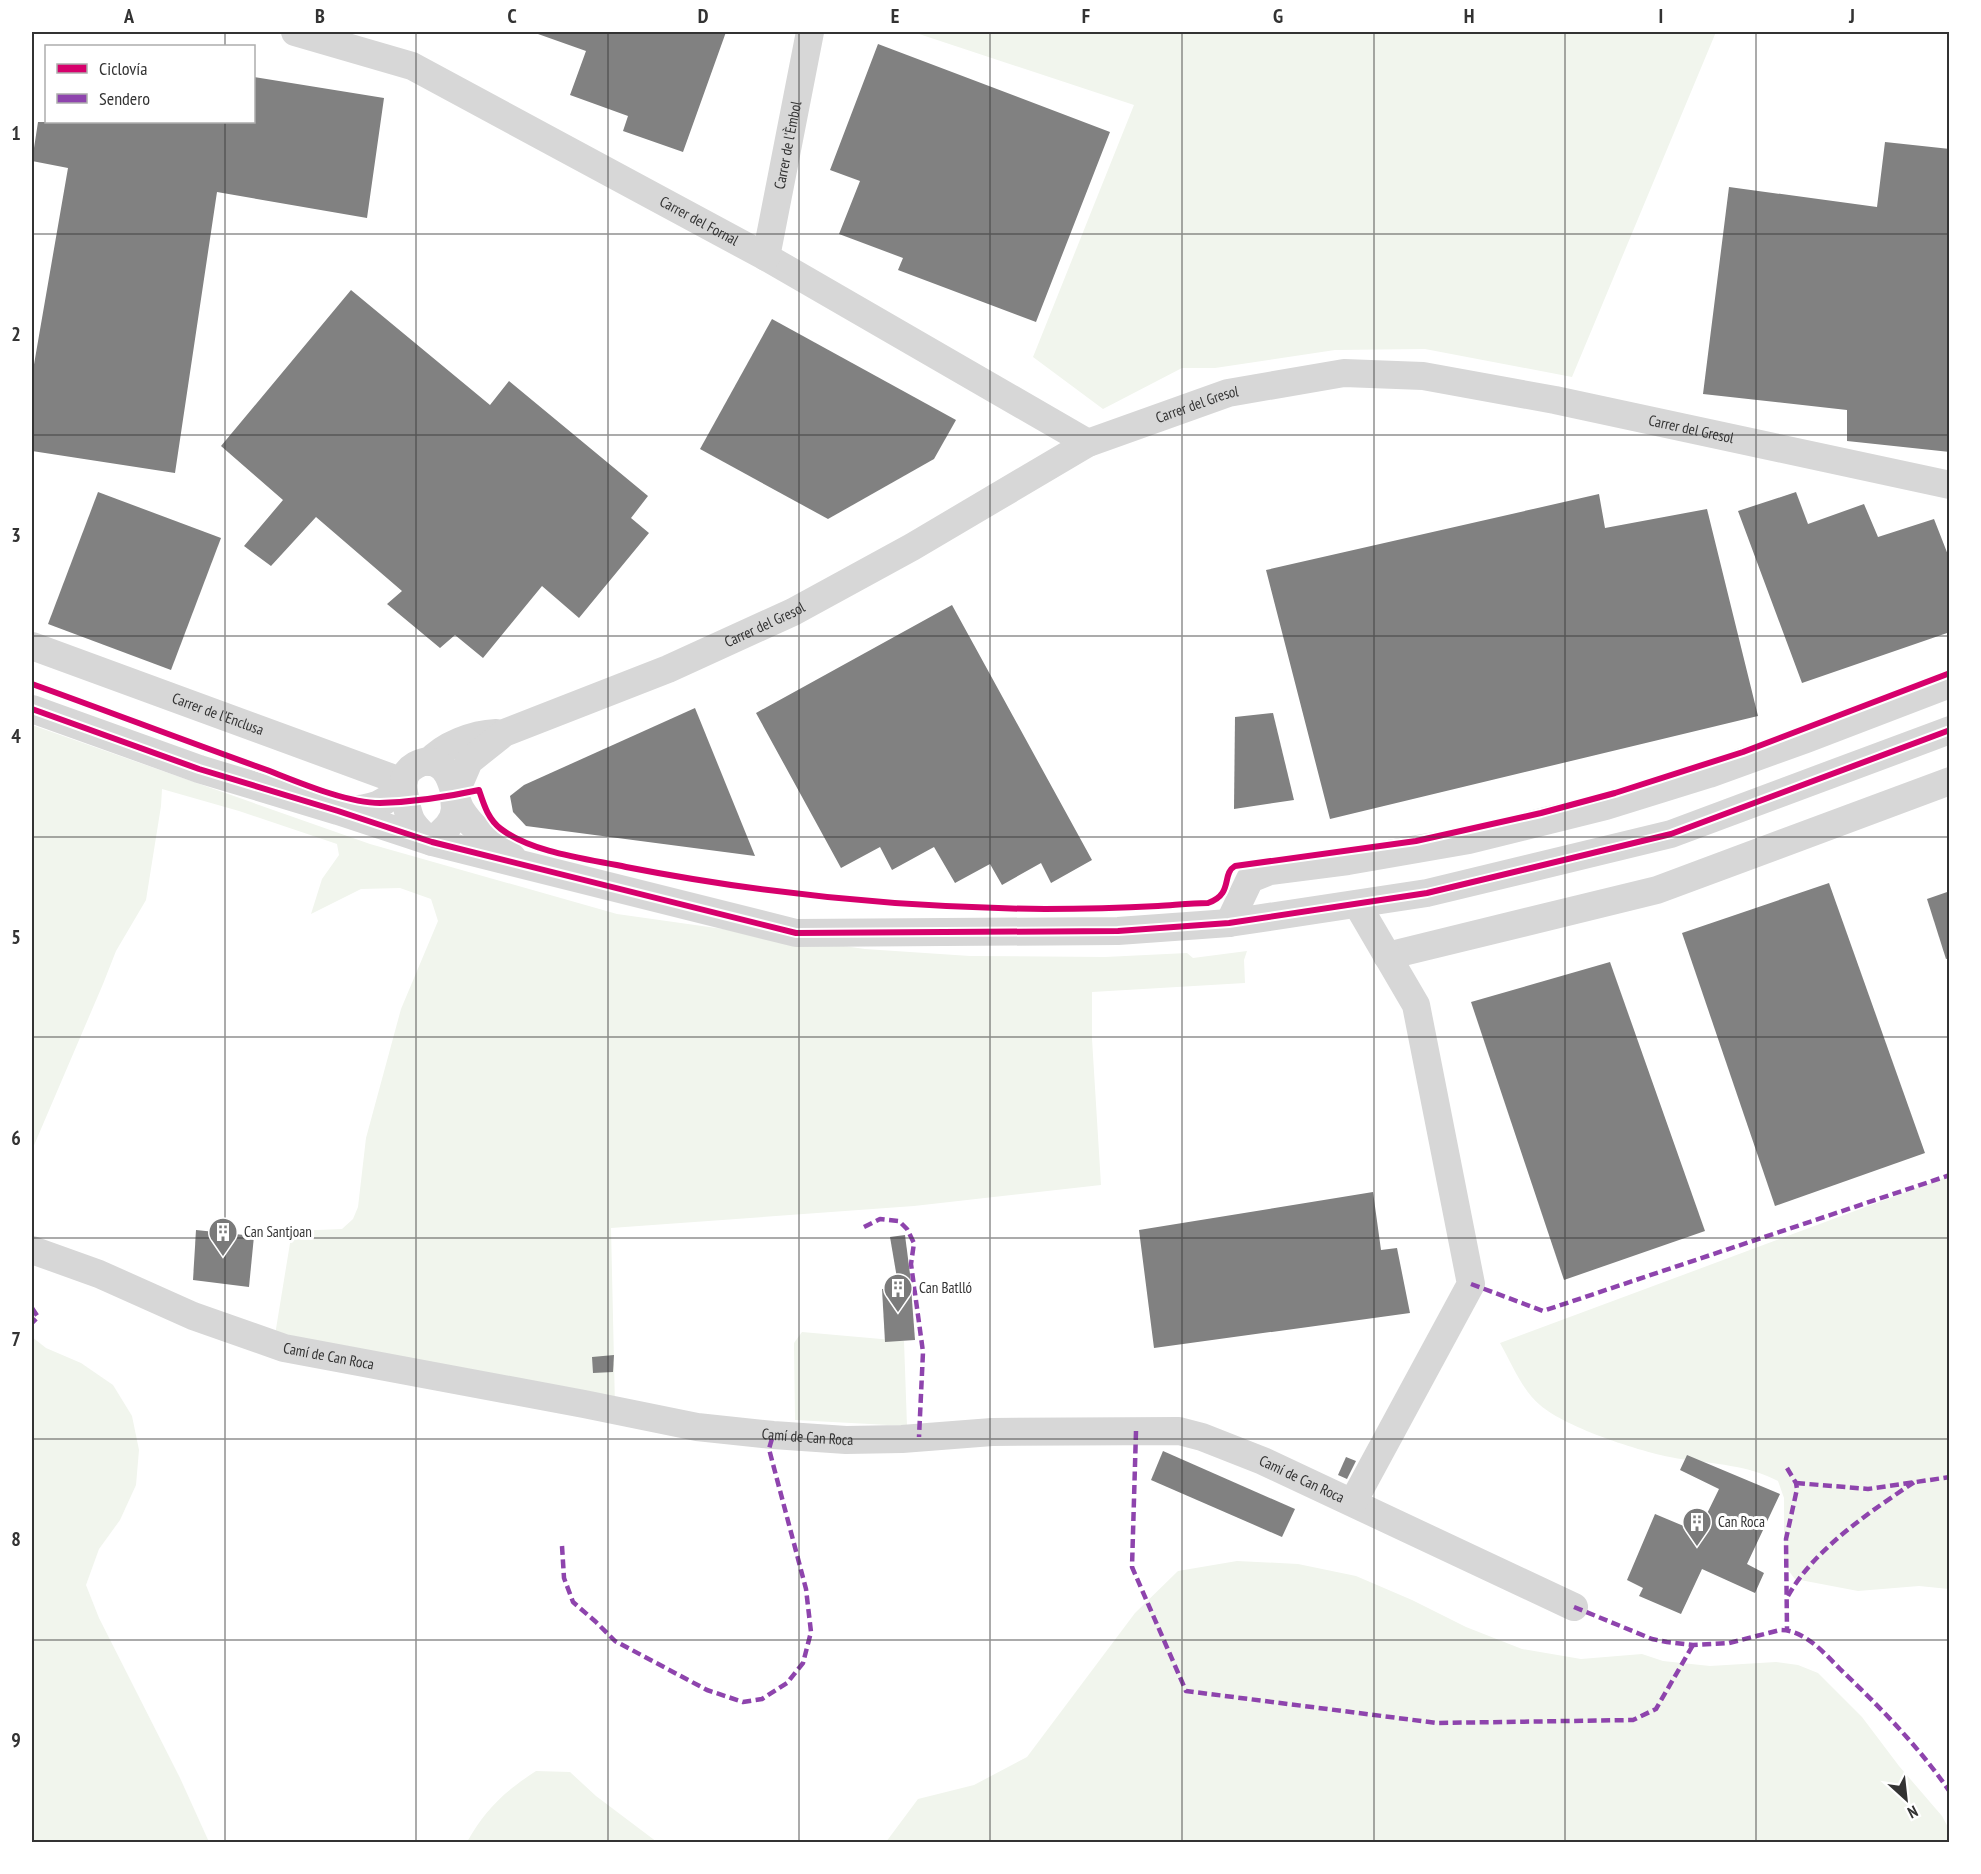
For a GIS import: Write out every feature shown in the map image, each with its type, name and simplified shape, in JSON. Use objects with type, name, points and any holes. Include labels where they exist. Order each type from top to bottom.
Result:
[{"type":"street","name":"Carrer del Fornal","points":[[295,32],[412,66],[766,257],[1088,443]]},
{"type":"street","name":"Carrer de l'Èmbol","points":[[766,257],[810,32]]},
{"type":"street","name":"Carrer del Gresol","points":[[504,733],[668,669],[793,612],[912,547],[1088,443],[1228,393],[1344,373],[1423,376],[1555,400],[1950,485]]},
{"type":"street","name":"Carrer de l'Enclusa","points":[[32,646],[403,782]]},
{"type":"street","points":[[1229,923],[1250,879],[1270,871],[1348,861],[1469,840],[1606,806],[1806,740],[1950,684]]},
{"type":"street","points":[[32,709],[199,769],[432,842],[796,933],[1118,931],[1229,923],[1427,893],[1671,834],[1950,730]]},
{"type":"street","points":[[429,762],[437,752],[469,739],[485,734],[504,733]]},
{"type":"street","points":[[454,796],[470,761],[504,733]]},
{"type":"street","points":[[338,811],[361,809],[384,802],[393,797],[407,772],[415,765],[435,763],[450,778],[455,809],[448,826],[432,842]]},
{"type":"street","points":[[1387,956],[1656,890],[1950,781]]},
{"type":"street","points":[[403,782],[411,819],[418,830],[432,842]]},
{"type":"street","points":[[454,796],[470,823],[523,865]]},
{"type":"street","points":[[1353,1502],[1471,1284],[1416,1005],[1357,904]]},
{"type":"street","name":"Camí de Can Roca","points":[[32,1250],[99,1274],[193,1316],[284,1348],[584,1404],[661,1421],[738,1432],[846,1440],[902,1439],[992,1432],[1179,1431],[1202,1437],[1263,1461],[1574,1607]]},
{"type":"shaded area","points":[[913,32],[1716,32],[1572,377],[1425,349],[1335,350],[1215,368],[1182,368],[1103,409],[1033,357],[1134,105]]},
{"type":"shaded area","points":[[32,725],[370,844],[617,914],[865,949],[970,956],[1105,957],[1187,953],[1193,958],[1247,951],[1244,960],[1245,983],[1092,992],[1092,1039],[1101,1185],[914,1206],[611,1228],[615,1407],[275,1335],[292,1231],[342,1229],[353,1219],[358,1207],[366,1138],[401,1009],[438,921],[431,899],[400,888],[361,889],[311,914],[322,879],[339,855],[337,844],[239,811],[162,789],[146,900],[116,951],[32,1150]]},
{"type":"shaded area","points":[[1949,1176],[1949,1589],[1919,1586],[1858,1591],[1795,1579],[1784,1565],[1784,1498],[1778,1481],[1743,1468],[1648,1452],[1607,1439],[1568,1422],[1552,1414],[1534,1399],[1500,1343]]},
{"type":"shaded area","points":[[802,1332],[904,1341],[907,1426],[795,1420],[794,1343]]},
{"type":"shaded area","points":[[32,1337],[46,1348],[81,1363],[113,1385],[132,1416],[139,1450],[136,1485],[120,1520],[99,1549],[86,1585],[99,1618],[180,1778],[209,1842],[32,1842]]},
{"type":"shaded area","points":[[1237,1561],[1298,1564],[1356,1576],[1466,1627],[1522,1649],[1581,1659],[1642,1654],[1663,1661],[1710,1666],[1776,1662],[1798,1665],[1818,1673],[1862,1717],[1899,1766],[1942,1816],[1949,1829],[1949,1842],[886,1842],[918,1799],[974,1785],[1027,1757],[1135,1613],[1178,1571]]},
{"type":"shaded area","points":[[536,1771],[570,1772],[596,1796],[657,1842],[467,1842],[481,1820],[497,1802],[514,1786]]},
{"type":"building","points":[[539,32],[726,32],[683,152],[623,131],[628,116],[570,95],[586,51],[538,34]]},
{"type":"building","points":[[878,44],[1110,132],[1036,322],[898,270],[903,258],[839,234],[860,181],[830,170]]},
{"type":"building","points":[[255,77],[384,98],[367,218],[217,192],[175,473],[32,451],[32,376],[68,168],[32,161],[38,122],[255,123]]},
{"type":"building","points":[[1885,142],[1950,149],[1950,452],[1847,441],[1847,410],[1703,394],[1729,187],[1877,207]]},
{"type":"building","points":[[351,290],[490,405],[509,381],[648,496],[631,518],[649,533],[579,618],[542,586],[483,658],[455,635],[440,648],[387,604],[402,591],[316,517],[271,566],[244,546],[283,500],[221,446]]},
{"type":"building","points":[[772,319],[956,420],[934,459],[828,519],[700,449]]},
{"type":"building","points":[[98,492],[221,538],[171,670],[48,624]]},
{"type":"building","points":[[1796,492],[1808,524],[1864,504],[1878,537],[1934,519],[1950,560],[1950,632],[1802,683],[1738,511]]},
{"type":"building","points":[[1599,494],[1605,528],[1707,509],[1758,716],[1330,819],[1266,570]]},
{"type":"building","points":[[952,605],[1092,860],[1051,883],[1041,863],[1002,885],[990,864],[955,883],[934,847],[892,870],[880,847],[841,868],[756,713]]},
{"type":"building","points":[[695,708],[755,856],[526,826],[513,812],[510,796],[524,785]]},
{"type":"building","points":[[1273,713],[1294,800],[1234,809],[1235,717]]},
{"type":"building","points":[[1829,883],[1925,1153],[1775,1206],[1682,933]]},
{"type":"building","points":[[1950,891],[1950,958],[1946,959],[1927,899]]},
{"type":"building","points":[[1610,962],[1705,1231],[1564,1280],[1471,1002]]},
{"type":"building","points":[[1373,1192],[1381,1250],[1397,1248],[1410,1313],[1154,1348],[1139,1230]]},
{"type":"building","name":"Can Santjoan","points":[[196,1230],[254,1236],[249,1287],[193,1280]]},
{"type":"building","points":[[905,1235],[911,1282],[898,1284],[890,1237]]},
{"type":"building","name":"Can Batlló","points":[[911,1287],[915,1340],[885,1342],[882,1289]]},
{"type":"building","points":[[614,1355],[613,1372],[593,1373],[592,1357]]},
{"type":"building","points":[[1163,1451],[1295,1509],[1282,1537],[1151,1480]]},
{"type":"building","name":"Can Roca","points":[[1687,1455],[1780,1494],[1747,1564],[1764,1573],[1755,1593],[1702,1569],[1681,1614],[1639,1596],[1643,1588],[1627,1580],[1655,1514],[1698,1532],[1719,1489],[1680,1470]]},
{"type":"building","points":[[1346,1457],[1356,1461],[1347,1479],[1338,1475]]},
{"type":"marked path","points":[[1471,1284],[1543,1311],[1950,1175]]},
{"type":"marked path","points":[[864,1227],[880,1219],[899,1221],[907,1229],[914,1243],[911,1264],[923,1352],[919,1437]]},
{"type":"marked path","points":[[32,1308],[38,1317],[32,1323]]},
{"type":"marked path","points":[[1136,1431],[1132,1567],[1186,1691],[1437,1723],[1633,1720],[1656,1709],[1693,1645]]},
{"type":"marked path","points":[[562,1546],[564,1578],[573,1602],[615,1641],[707,1690],[743,1702],[762,1699],[787,1683],[803,1663],[811,1632],[806,1589],[769,1449],[773,1435]]},
{"type":"marked path","points":[[1787,1468],[1797,1489],[1786,1539],[1787,1630]]},
{"type":"marked path","points":[[1796,1483],[1868,1489],[1950,1477]]},
{"type":"marked path","points":[[1788,1596],[1799,1579],[1828,1546],[1916,1481]]},
{"type":"marked path","points":[[1574,1607],[1652,1639],[1667,1642],[1693,1645],[1729,1643],[1780,1630],[1799,1635],[1823,1652],[1884,1713],[1912,1743],[1950,1792]]},
{"type":"cycle path","points":[[32,684],[308,786],[353,800],[380,803],[405,802],[479,790],[490,816],[501,829],[529,844],[578,858],[678,877],[834,898],[939,906],[1059,909],[1208,903],[1221,895],[1229,874],[1235,866],[1416,841],[1541,813],[1615,793],[1743,752],[1950,673]]},
{"type":"cycle path","points":[[32,709],[199,769],[432,842],[796,933],[1118,931],[1229,923],[1427,893],[1671,834],[1950,730]]},
{"type":"place","name":"Can Santjoan","points":[[223,1258]]},
{"type":"place","name":"Can Batlló","points":[[898,1314]]},
{"type":"place","name":"Can Roca","points":[[1697,1548]]}]
